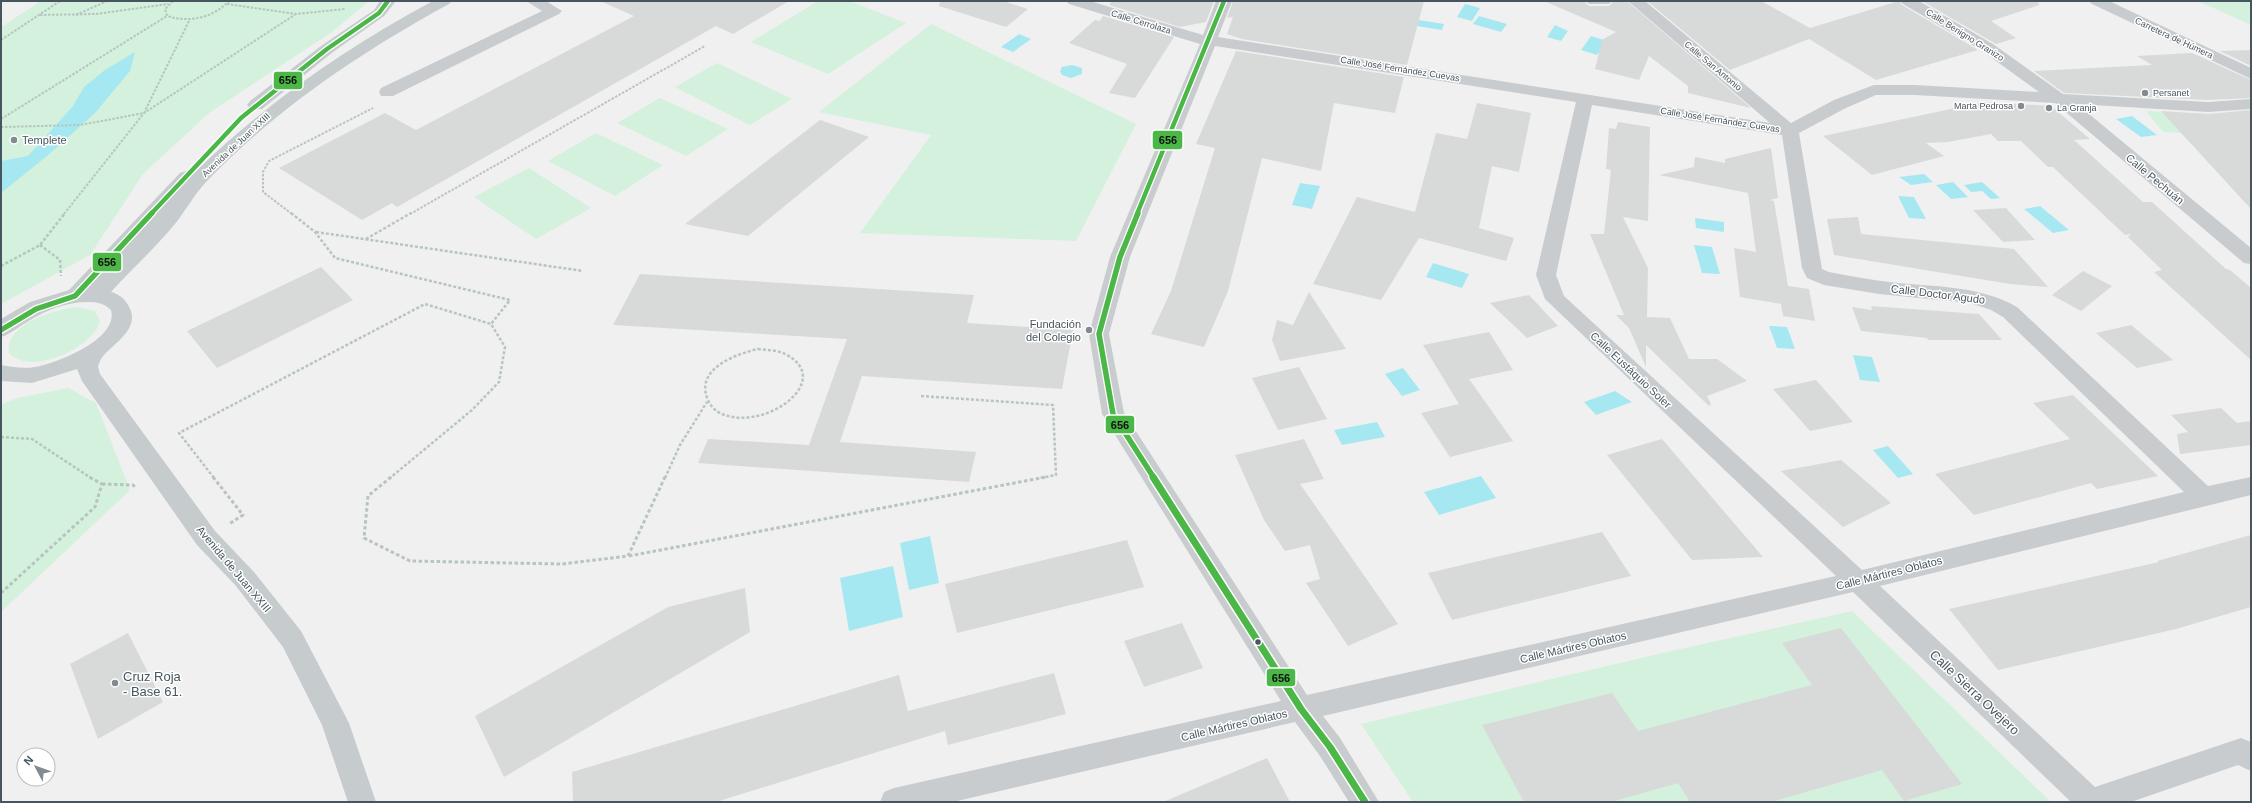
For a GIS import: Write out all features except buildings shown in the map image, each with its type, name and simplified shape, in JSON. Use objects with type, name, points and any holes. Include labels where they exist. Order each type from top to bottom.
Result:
[{"type":"main road","name":"Avenida de Juan XXIII","points":[[75,296],[241,118],[327,49],[376,15],[388,1]]},
{"type":"main road","name":"Avenida de Juan XXIII","points":[[97,295],[173,214],[201,177],[257,123],[349,54],[403,21],[444,1]]},
{"type":"main road","name":"Avenida de Juan XXIII","points":[[1,330],[12,321],[32,310],[75,296],[97,295],[111,299],[119,306],[122,315],[119,327],[110,339],[95,351],[70,364],[42,374],[16,376],[1,373]]},
{"type":"main road","name":"Avenida de Juan XXIII","points":[[95,351],[87,366],[90,376],[206,538],[245,579],[292,639],[335,723],[362,802]]},
{"type":"street","points":[[387,92],[554,11],[534,1]]},
{"type":"street","name":"Calle Cerrolaza","points":[[1074,1],[1100,5],[1208,41]]},
{"type":"street","points":[[1224,1],[1120,257],[1099,334],[1113,414],[1301,709],[1330,747],[1364,802]]},
{"type":"street","points":[[1594,1],[1604,1]]},
{"type":"street","name":"Calle San Antonio","points":[[1636,1],[1790,131]]},
{"type":"street","name":"Calle Benigno Granizo","points":[[1908,1],[1987,47],[2060,99]]},
{"type":"street","name":"Carretera de Húmera","points":[[2097,1],[2251,74]]},
{"type":"street","name":"Calle José Fernández Cuevas","points":[[1208,41],[1238,44],[1790,131],[1840,104],[1874,90],[1915,90],[2208,107],[2251,104]]},
{"type":"street","name":"Calle Eustáquio Soler","points":[[1584,99],[1546,275],[1555,299],[1858,581]]},
{"type":"street","name":"Calle Pechuán","points":[[2060,99],[2251,258]]},
{"type":"street","name":"Calle Doctor Agudo","points":[[1790,131],[1814,273],[1832,279],[1896,290],[1983,298],[1998,303],[2010,312],[2204,496]]},
{"type":"street","name":"Calle Mártires Oblatos","points":[[894,802],[1858,581],[2204,496],[2251,486]]},
{"type":"street","name":"Calle Sierra Ovejero","points":[[1858,581],[2091,802]]},
{"type":"street","points":[[2091,802],[2241,751],[2251,758]]},
{"type":"path","points":[[1,40],[60,1]]},
{"type":"path","points":[[75,15],[107,1]]},
{"type":"path","points":[[40,15],[75,15],[168,4],[173,1]]},
{"type":"path","points":[[1,119],[167,16],[180,20],[212,14],[229,1]]},
{"type":"path","points":[[167,16],[165,9],[168,4]]},
{"type":"path","points":[[227,4],[296,14],[348,8],[376,15]]},
{"type":"path","points":[[1,127],[53,127],[80,125],[144,114],[296,14]]},
{"type":"path","points":[[1,266],[40,245],[144,114],[190,19]]},
{"type":"path","points":[[366,239],[705,46]]},
{"type":"path","points":[[378,105],[269,161],[263,172],[263,192],[315,232],[335,258],[510,300],[491,324]]},
{"type":"path","points":[[315,232],[583,271]]},
{"type":"path","points":[[206,538],[243,515],[179,433],[425,304],[491,324],[505,347],[499,382],[472,410],[368,496],[364,538],[410,561],[562,564],[628,556],[1056,474],[1053,405],[921,396]]},
{"type":"path","points":[[628,556],[680,445],[707,402],[705,391],[708,379],[716,367],[742,352],[773,349],[786,353],[796,360],[802,369],[803,380],[799,391],[790,402],[777,410],[762,416],[746,419],[730,417],[716,411],[707,402]]},
{"type":"path","points":[[1,438],[32,439],[77,470],[102,484],[94,507],[1,593]]},
{"type":"green space","points":[[41,1],[368,2],[332,32],[209,113],[143,174],[90,255],[1,304],[1,27]]},
{"type":"green space","points":[[818,1],[849,1],[906,23],[828,74],[751,42]]},
{"type":"green space","points":[[2198,1],[2251,1],[2251,25]]},
{"type":"green space","points":[[931,24],[1136,124],[1076,241],[860,233],[931,135],[819,112]]},
{"type":"green space","points":[[717,63],[792,99],[750,125],[675,87]]},
{"type":"green space","points":[[660,98],[728,129],[686,156],[617,123]]},
{"type":"green space","points":[[2146,111],[2210,114],[2228,135],[2163,132]]},
{"type":"green space","points":[[596,133],[663,165],[615,196],[548,161]]},
{"type":"green space","points":[[529,168],[591,208],[536,239],[474,197]]},
{"type":"green space","points":[[78,307],[95,311],[100,321],[95,331],[86,341],[74,349],[45,361],[31,362],[19,360],[9,353],[10,342],[15,333],[23,326],[46,315],[69,308]]},
{"type":"green space","points":[[68,388],[96,403],[130,490],[1,612],[1,405],[17,398]]},
{"type":"green space","points":[[1852,611],[2050,801],[1413,802],[1361,724],[1658,654]]},
{"type":"water","points":[[1465,4],[1480,8],[1472,21],[1457,17]]},
{"type":"water","points":[[1479,16],[1507,24],[1501,32],[1473,24]]},
{"type":"water","points":[[1419,20],[1444,24],[1442,30],[1417,26]]},
{"type":"water","points":[[1555,25],[1568,31],[1561,41],[1547,37]]},
{"type":"water","points":[[1019,34],[1031,39],[1013,52],[1001,47]]},
{"type":"water","points":[[1591,36],[1607,41],[1597,55],[1581,50]]},
{"type":"water","points":[[135,52],[130,71],[95,113],[47,156],[1,193],[1,161],[28,156],[73,106],[84,87],[105,70]]},
{"type":"water","points":[[1072,65],[1082,68],[1082,74],[1071,78],[1062,75],[1060,71],[1062,67]]},
{"type":"water","points":[[2132,116],[2157,135],[2141,137],[2116,119]]},
{"type":"water","points":[[1924,174],[1933,182],[1911,185],[1899,177]]},
{"type":"water","points":[[1953,182],[1968,197],[1951,199],[1936,185]]},
{"type":"water","points":[[1982,182],[2000,198],[1991,199],[1982,191],[1971,192],[1964,185]]},
{"type":"water","points":[[1300,183],[1320,186],[1312,209],[1292,205]]},
{"type":"water","points":[[1898,196],[1914,197],[1926,219],[1909,218]]},
{"type":"water","points":[[2040,206],[2069,230],[2053,233],[2024,209]]},
{"type":"water","points":[[1695,218],[1724,222],[1724,232],[1696,228]]},
{"type":"water","points":[[1694,245],[1712,247],[1720,274],[1702,273]]},
{"type":"water","points":[[1433,263],[1469,274],[1462,288],[1426,277]]},
{"type":"water","points":[[1769,326],[1787,327],[1795,349],[1777,348]]},
{"type":"water","points":[[1853,355],[1872,357],[1880,382],[1860,380]]},
{"type":"water","points":[[1403,368],[1420,390],[1402,396],[1385,374]]},
{"type":"water","points":[[1615,391],[1632,402],[1596,415],[1584,402]]},
{"type":"water","points":[[1377,422],[1385,437],[1342,445],[1334,430]]},
{"type":"water","points":[[1888,446],[1913,474],[1898,478],[1873,450]]},
{"type":"water","points":[[1481,476],[1496,498],[1439,515],[1424,492]]},
{"type":"water","points":[[930,536],[939,583],[909,590],[900,543]]},
{"type":"water","points":[[893,566],[903,617],[849,631],[840,578]]},
{"type":"transit line","name":"656","points":[[1,330],[36,309],[75,296],[241,118],[327,49],[379,13],[388,1]]},
{"type":"transit line","name":"656","points":[[1224,1],[1120,257],[1099,334],[1113,414],[1301,709],[1330,747],[1365,802]]},
{"type":"place","name":"Persanet","points":[[2145,93]]},
{"type":"place","name":"Marta Pedrosa","points":[[2021,106]]},
{"type":"place","name":"La Granja","points":[[2049,108]]},
{"type":"place","name":"Templete","points":[[14,140]]},
{"type":"place","name":"Fundación del Colegio","points":[[1089,330]]},
{"type":"place","name":"Cruz Roja - Base 61.","points":[[115,683]]}]
